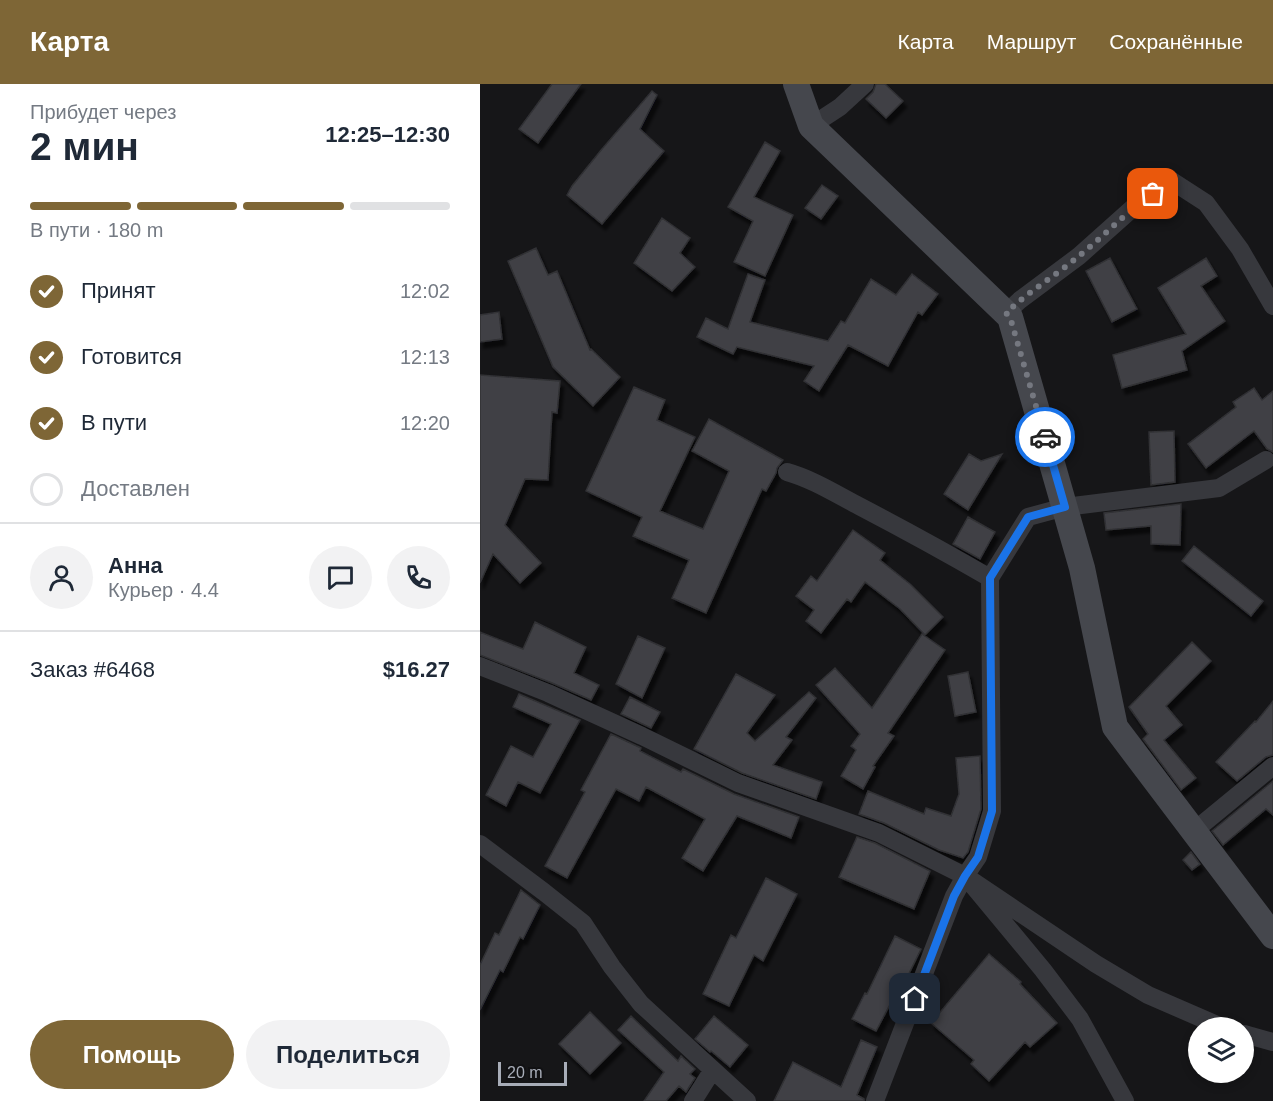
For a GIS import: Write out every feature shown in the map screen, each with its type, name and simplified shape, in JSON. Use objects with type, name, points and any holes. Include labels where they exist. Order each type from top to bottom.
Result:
[{"type":"street","points":[[796,84],[811,126],[1010,317],[1082,568],[1115,728],[1270,925]]},
{"type":"street","points":[[811,126],[840,107],[865,84]]},
{"type":"street","points":[[1006,313],[1079,256],[1135,206],[1172,181],[1206,203],[1240,249],[1273,306]]},
{"type":"street","points":[[874,1101],[954,896],[978,857],[992,811],[990,578],[1028,517],[1065,507],[1219,488],[1266,460]]},
{"type":"street","points":[[787,472],[910,532],[990,578]]},
{"type":"street","points":[[480,666],[548,693],[738,783],[879,833],[965,876],[1096,964],[1148,995],[1199,1017]]},
{"type":"street","points":[[1194,831],[1273,766]]},
{"type":"street","points":[[480,844],[583,923],[612,967],[641,1004],[747,1101]]},
{"type":"street","points":[[965,876],[1043,970],[1080,1019],[1125,1101]]},
{"type":"street","points":[[1254,1037],[1273,1042]]},
{"type":"street","points":[[693,1101],[712,1071]]},
{"type":"building","points":[[552,84],[581,84],[538,143],[519,129]]},
{"type":"building","points":[[876,84],[885,84],[903,101],[886,118],[866,99],[873,92]]},
{"type":"building","points":[[652,91],[657,95],[640,129],[664,151],[602,224],[567,195],[602,149]]},
{"type":"building","points":[[765,142],[780,151],[754,197],[793,215],[765,276],[734,262],[753,221],[728,207]]},
{"type":"building","points":[[822,185],[838,196],[821,219],[805,208]]},
{"type":"building","points":[[662,218],[690,238],[680,253],[695,267],[672,291],[634,263]]},
{"type":"building","points":[[536,248],[548,275],[557,271],[590,350],[620,377],[593,406],[553,367],[508,261]]},
{"type":"building","points":[[1110,258],[1137,309],[1112,322],[1086,271]]},
{"type":"building","points":[[1206,258],[1217,276],[1201,286],[1225,321],[1182,351],[1187,370],[1122,388],[1113,355],[1186,334],[1158,288]]},
{"type":"building","points":[[748,274],[765,280],[750,322],[828,341],[841,321],[845,323],[871,279],[896,295],[912,274],[938,294],[922,315],[918,312],[888,366],[848,345],[819,391],[804,381],[814,366],[737,347],[733,354],[697,337],[706,318],[728,329]]},
{"type":"building","points":[[499,312],[502,339],[480,342],[480,315]]},
{"type":"building","points":[[480,375],[560,381],[557,413],[552,412],[548,480],[525,479],[505,525],[541,563],[520,583],[493,554],[480,583]]},
{"type":"building","points":[[634,387],[665,400],[657,420],[695,437],[660,511],[703,529],[729,471],[692,451],[709,419],[783,460],[766,491],[762,489],[706,613],[672,598],[689,560],[633,536],[642,517],[586,491]]},
{"type":"building","points":[[1254,388],[1262,400],[1273,391],[1273,452],[1267,449],[1254,431],[1206,468],[1188,444],[1236,407],[1233,402]]},
{"type":"building","points":[[1174,431],[1175,482],[1151,485],[1149,432]]},
{"type":"building","points":[[969,454],[981,461],[1002,454],[968,510],[944,494]]},
{"type":"building","points":[[1181,504],[1180,545],[1151,544],[1151,526],[1106,530],[1104,513]]},
{"type":"building","points":[[968,517],[995,532],[980,559],[953,544]]},
{"type":"building","points":[[853,530],[885,553],[880,560],[910,584],[943,617],[925,635],[900,609],[865,582],[851,602],[847,599],[821,633],[806,621],[814,610],[796,596],[811,576],[817,581]]},
{"type":"building","points":[[1194,546],[1263,601],[1251,616],[1182,561]]},
{"type":"building","points":[[535,622],[586,647],[574,673],[599,685],[591,700],[480,655],[480,632],[523,649]]},
{"type":"building","points":[[922,634],[945,650],[888,733],[894,736],[873,766],[875,767],[863,789],[841,776],[856,750],[851,746],[860,734],[816,685],[835,668],[872,708]]},
{"type":"building","points":[[638,636],[665,648],[642,698],[616,684]]},
{"type":"building","points":[[1192,642],[1211,661],[1166,706],[1182,725],[1164,740],[1196,778],[1181,790],[1143,739],[1148,734],[1129,707]]},
{"type":"building","points":[[968,672],[976,712],[955,716],[948,676]]},
{"type":"building","points":[[736,674],[775,695],[747,733],[755,741],[809,692],[816,698],[786,737],[792,740],[773,765],[822,782],[816,799],[742,773],[694,749]]},
{"type":"building","points":[[519,694],[580,720],[540,793],[518,782],[506,806],[486,795],[511,746],[533,757],[551,724],[513,707]]},
{"type":"building","points":[[630,697],[660,712],[651,728],[621,714]]},
{"type":"building","points":[[1273,701],[1273,755],[1266,757],[1237,781],[1216,762],[1256,722]]},
{"type":"building","points":[[611,734],[641,748],[640,751],[681,772],[683,769],[734,794],[799,817],[791,838],[737,816],[703,871],[682,858],[705,819],[646,787],[639,801],[616,789],[567,878],[545,866],[585,792],[581,790]]},
{"type":"building","points":[[980,756],[981,809],[968,852],[963,858],[939,850],[884,823],[859,814],[868,791],[924,814],[926,808],[951,816],[959,794],[956,758]]},
{"type":"building","points":[[1273,781],[1273,815],[1266,809],[1223,845],[1212,831]]},
{"type":"building","points":[[857,837],[875,843],[930,871],[914,909],[839,877]]},
{"type":"building","points":[[1191,852],[1200,864],[1192,870],[1183,860]]},
{"type":"building","points":[[766,878],[797,894],[763,961],[754,955],[729,1006],[703,994],[731,935],[736,938]]},
{"type":"building","points":[[521,890],[540,905],[523,939],[520,937],[503,972],[500,970],[480,1010],[480,965],[495,933],[499,935]]},
{"type":"building","points":[[895,936],[921,949],[896,1000],[893,999],[876,1031],[852,1019],[865,993],[867,994]]},
{"type":"building","points":[[989,954],[1021,982],[1020,984],[1057,1023],[1030,1047],[1025,1042],[989,1081],[971,1064],[974,1060],[931,1023]]},
{"type":"building","points":[[590,1012],[621,1043],[590,1074],[559,1044]]},
{"type":"building","points":[[631,1016],[678,1061],[681,1056],[695,1069],[690,1074],[695,1078],[686,1092],[679,1086],[666,1101],[644,1101],[664,1072],[618,1030]]},
{"type":"building","points":[[714,1016],[748,1045],[730,1067],[695,1039]]},
{"type":"building","points":[[861,1040],[877,1047],[857,1095],[864,1101],[774,1101],[793,1062],[841,1087]]},
{"type":"way so far","points":[[1045,437],[1010,317],[1006,313],[1079,256],[1135,206],[1153,194]]},
{"type":"route","points":[[915,999],[954,896],[978,857],[992,811],[990,578],[1028,517],[1065,507],[1045,437]]}]
